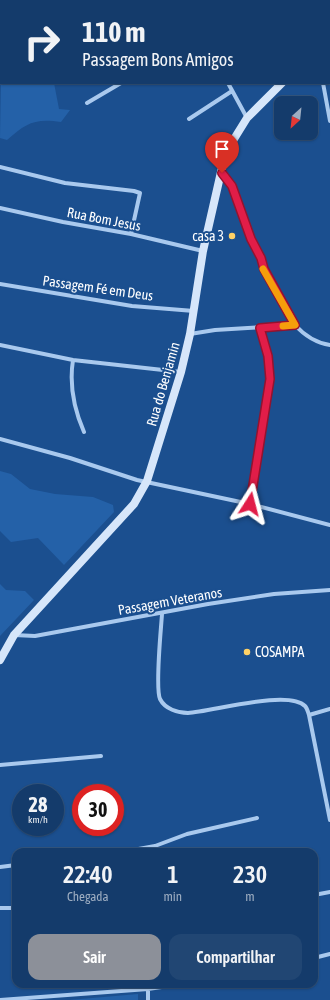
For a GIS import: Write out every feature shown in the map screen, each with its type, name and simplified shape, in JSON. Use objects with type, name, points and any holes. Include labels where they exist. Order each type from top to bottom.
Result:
[{"type":"main road","name":"Rua do Benjamin","points":[[0,660],[14,635],[134,504],[147,481],[181,372],[190,334],[203,251],[224,159],[247,118],[281,84]]},
{"type":"street","points":[[88,103],[119,84]]},
{"type":"street","points":[[228,84],[247,118]]},
{"type":"street","points":[[323,84],[330,121]]},
{"type":"street","points":[[189,119],[232,91]]},
{"type":"street","points":[[0,167],[65,184],[134,191],[140,193],[131,234]]},
{"type":"street","points":[[222,173],[232,186],[251,239],[261,258],[264,269],[295,325],[319,344],[330,345]]},
{"type":"street","name":"Rua Bom Jesus","points":[[0,208],[63,222],[131,234],[203,251]]},
{"type":"street","name":"Passagem Fé em Deus","points":[[0,284],[132,306],[194,310]]},
{"type":"street","points":[[190,334],[215,330],[295,325]]},
{"type":"street","points":[[250,504],[270,379],[268,356],[260,328]]},
{"type":"street","points":[[0,345],[73,360],[181,372]]},
{"type":"street","points":[[73,360],[71,376],[72,392],[78,419],[84,432]]},
{"type":"street","points":[[0,439],[147,481],[250,504],[330,525]]},
{"type":"street","name":"Passagem Veteranos","points":[[14,635],[35,636],[259,596],[330,590]]},
{"type":"street","points":[[162,614],[158,681],[160,698],[167,707],[177,712],[189,713],[230,705],[284,700],[305,706],[309,715],[330,820]]},
{"type":"street","points":[[309,715],[330,710]]},
{"type":"street","points":[[0,765],[101,756]]},
{"type":"street","points":[[144,848],[155,846],[187,834],[257,818]]},
{"type":"street","points":[[0,867],[12,866]]},
{"type":"street","points":[[318,894],[330,892]]},
{"type":"street","points":[[0,908],[12,908]]},
{"type":"street","points":[[318,957],[330,954]]},
{"type":"street","points":[[0,1000],[155,988]]},
{"type":"street","points":[[148,989],[148,1000]]},
{"type":"shaded area","points":[[1,84],[54,84],[59,109],[70,110],[61,122],[37,121],[20,129],[7,140],[0,138]]},
{"type":"shaded area","points":[[0,471],[11,474],[30,489],[55,494],[93,497],[113,505],[114,512],[64,565],[38,538],[11,542],[0,531]]},
{"type":"shaded area","points":[[0,584],[6,590],[25,591],[34,600],[0,636]]},
{"type":"shaded area","points":[[138,994],[138,1000],[69,1000]]},
{"type":"slow traffic","points":[[263,269],[285,305],[295,325],[283,326]]},
{"type":"place","name":"casa 3","points":[[232,236]]},
{"type":"place","name":"COSAMPA","points":[[247,652]]},
{"type":"route","points":[[222,173],[232,186],[251,239],[261,258],[264,269],[295,325],[260,328],[268,356],[270,379],[250,504]]}]
